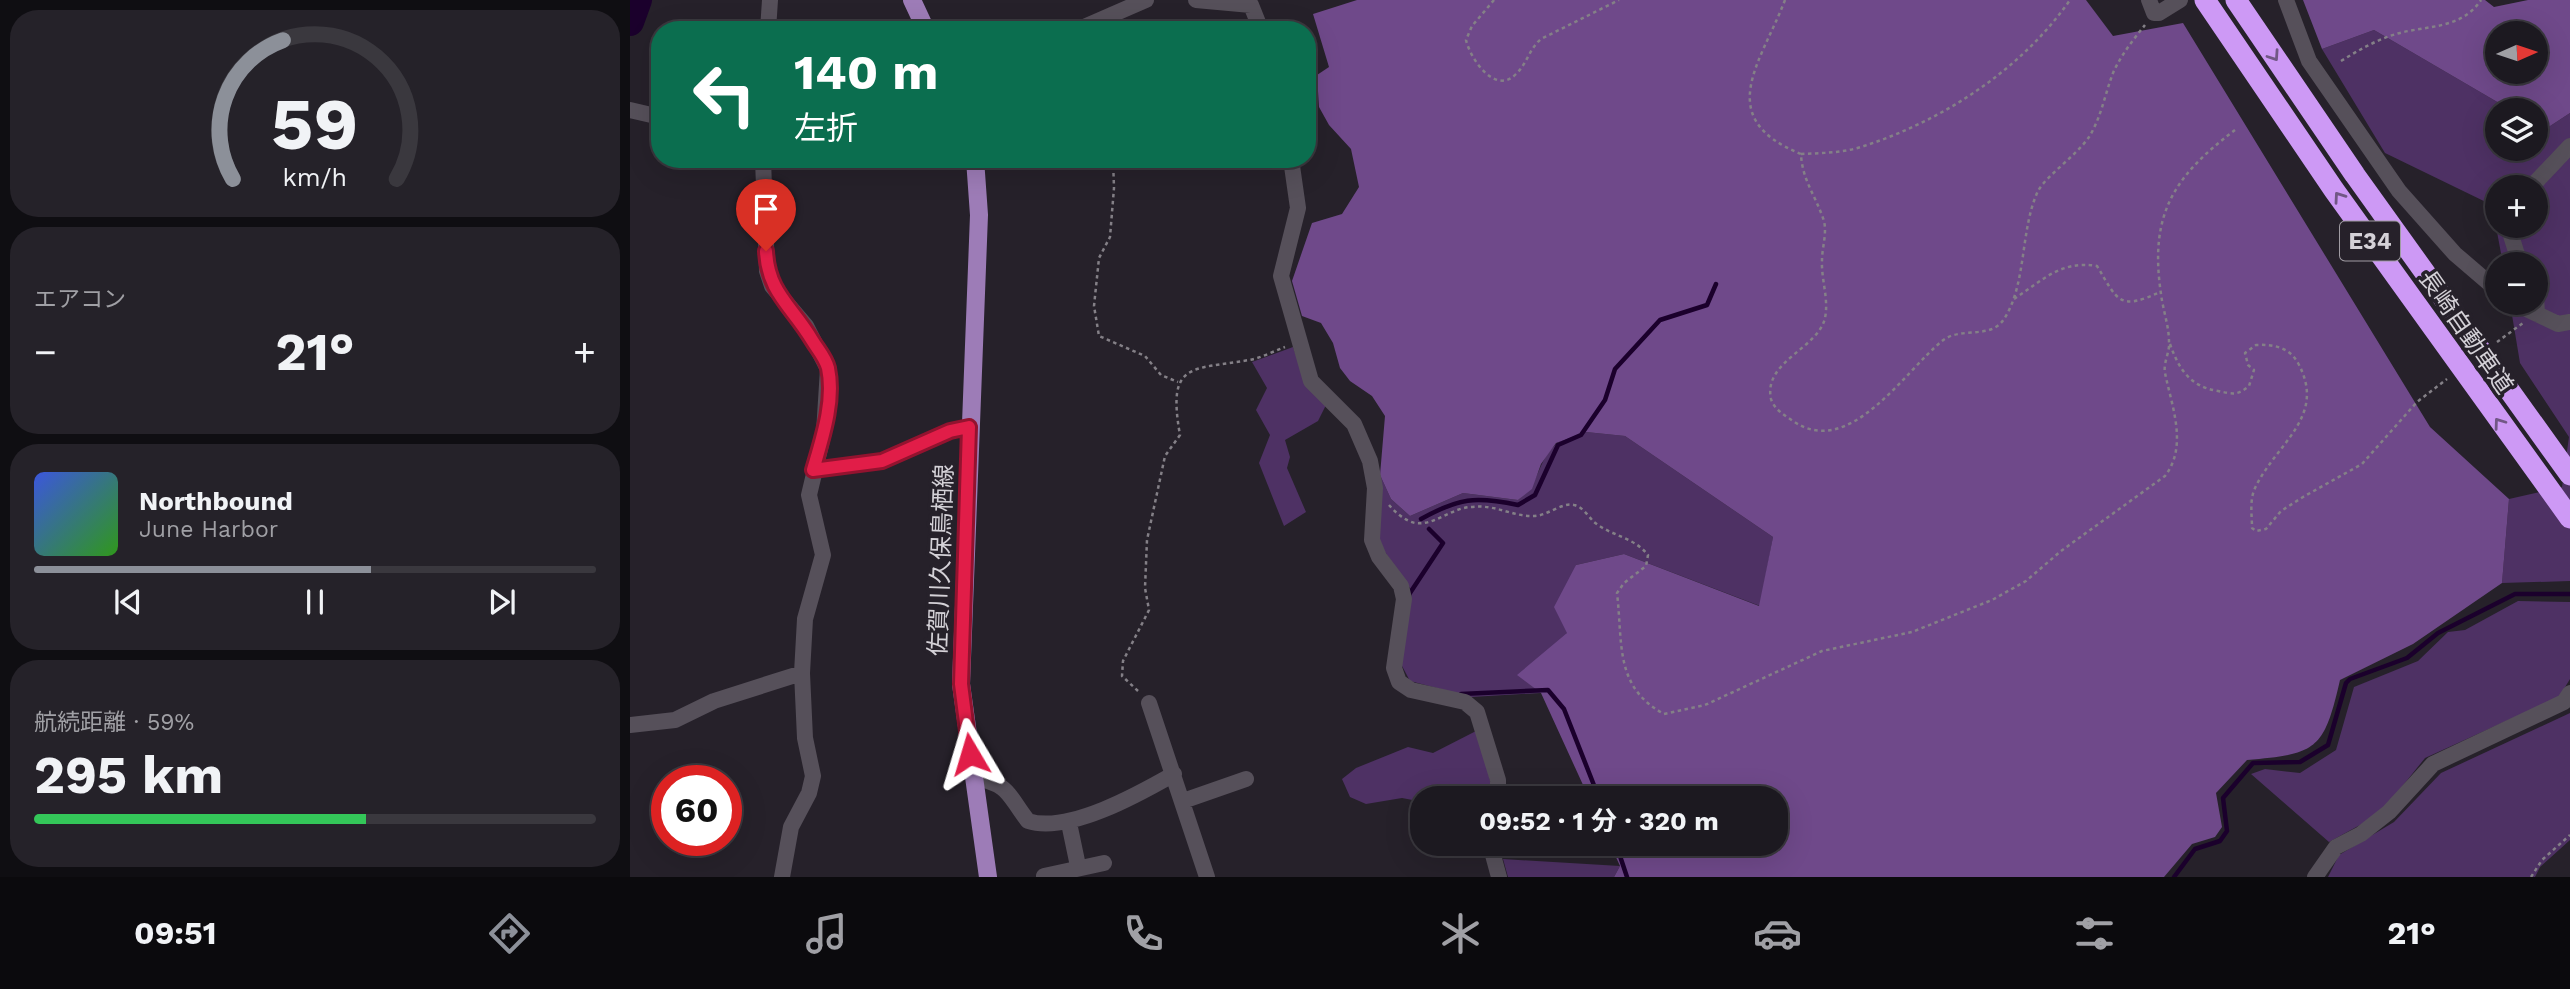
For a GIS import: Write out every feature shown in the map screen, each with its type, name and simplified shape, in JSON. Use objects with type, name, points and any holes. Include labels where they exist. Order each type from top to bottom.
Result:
[{"type":"highway","name":"長崎自動車道","points":[[2205,0],[2334,190],[2570,518]]},
{"type":"highway","name":"長崎自動車道","points":[[2236,0],[2355,175],[2565,469]]},
{"type":"main road","points":[[912,0],[922,21]]},
{"type":"main road","name":"佐賀川久保鳥栖線","points":[[976,168],[979,215],[961,684],[988,877]]},
{"type":"street","points":[[769,21],[770,0]]},
{"type":"street","points":[[1098,21],[1146,0]]},
{"type":"street","points":[[1196,0],[1251,5],[1257,21]]},
{"type":"street","points":[[2155,8],[2180,0]]},
{"type":"street","points":[[2286,0],[2309,61],[2399,191],[2455,254],[2485,280]]},
{"type":"street","points":[[630,110],[651,115]]},
{"type":"street","points":[[2542,175],[2570,146]]},
{"type":"street","points":[[764,168],[767,271],[772,286],[806,326],[828,369],[824,432],[809,495],[823,555],[804,619],[802,673],[805,738],[813,776],[809,793],[791,827],[782,877]]},
{"type":"street","points":[[1292,168],[1297,208],[1281,276],[1311,381],[1354,424],[1365,443],[1375,488],[1372,540],[1380,557],[1401,586],[1404,599],[1394,668],[1399,682],[1411,690],[1465,702],[1477,712],[1498,786]]},
{"type":"street","points":[[2539,315],[2558,324],[2570,322]]},
{"type":"street","points":[[813,470],[882,461],[950,431],[969,427]]},
{"type":"street","points":[[630,725],[675,720],[713,701],[802,673]]},
{"type":"street","points":[[2315,877],[2336,847],[2361,834],[2389,812],[2432,765],[2564,702],[2570,693]]},
{"type":"street","points":[[1149,703],[1208,877]]},
{"type":"street","points":[[973,777],[988,780],[1010,792],[1028,821],[1040,825],[1069,823],[1126,797],[1137,796],[1174,774]]},
{"type":"street","points":[[1183,801],[1246,779]]},
{"type":"street","points":[[1069,823],[1078,866]]},
{"type":"street","points":[[1493,856],[1499,877]]},
{"type":"street","points":[[1044,876],[1078,866],[1104,863]]},
{"type":"path","points":[[1494,0],[1472,26],[1466,40],[1475,64],[1499,80],[1509,79],[1517,74],[1531,47],[1541,38],[1619,0]]},
{"type":"path","points":[[1785,0],[1758,65],[1748,102],[1750,116],[1759,128],[1782,146],[1801,154],[1864,146],[1914,124],[1994,81],[2030,48],[2070,0]]},
{"type":"path","points":[[2341,61],[2372,42],[2399,33],[2456,21],[2481,0]]},
{"type":"path","points":[[1801,154],[1801,172],[1824,220],[1822,259],[1825,320],[1777,373],[1771,387],[1772,401],[1779,412],[1803,428],[1823,431],[1849,425],[1870,412],[1944,339],[1961,332],[1985,332],[2003,321],[2014,299],[2038,190],[2089,136],[2121,57],[2155,8]]},
{"type":"path","points":[[2235,130],[2201,156],[2179,183],[2164,212],[2159,241],[2161,291],[2170,344],[2184,374],[2208,391],[2231,395],[2249,386],[2254,370],[2248,365],[2245,353],[2256,345],[2285,348],[2296,359],[2307,382],[2308,406],[2271,461],[2251,497],[2252,528],[2256,531],[2266,529],[2281,511],[2362,464],[2417,402]]},
{"type":"path","points":[[1113,168],[1110,237],[1099,258],[1094,306],[1099,336],[1145,356],[1161,375],[1178,382]]},
{"type":"path","points":[[2014,299],[2062,267],[2078,263],[2098,266],[2114,297],[2123,302],[2137,303],[2161,291]]},
{"type":"path","points":[[1149,703],[1122,676],[1123,661],[1149,610],[1145,588],[1147,540],[1165,456],[1180,435],[1175,399],[1178,382],[1197,367],[1253,360],[1298,341]]},
{"type":"path","points":[[1375,488],[1396,514],[1414,523],[1428,522],[1455,509],[1471,506],[1506,509],[1534,516],[1570,503],[1580,506],[1597,524],[1641,546],[1648,555],[1646,566],[1624,583],[1617,593],[1625,669],[1632,689],[1647,705],[1664,714],[1705,705],[1822,650],[1912,632],[1992,600],[2026,581],[2061,551],[2165,476],[2172,467],[2177,445],[2175,411],[2164,369],[2170,344]]},
{"type":"path","points":[[2530,877],[2543,860],[2570,835]]},
{"type":"shaded area","points":[[1357,0],[2086,0],[2113,36],[2183,23],[2430,427],[2509,499],[2502,583],[2413,644],[2340,680],[2329,721],[2314,744],[2289,755],[2247,760],[2216,793],[2222,827],[2215,837],[2192,844],[2164,877],[1614,877],[1620,866],[1615,856],[1788,856],[1788,786],[1584,786],[1541,693],[1517,675],[1567,633],[1554,607],[1576,565],[1624,554],[1759,606],[1773,537],[1625,436],[1586,432],[1556,443],[1541,464],[1532,489],[1518,500],[1463,493],[1410,516],[1391,499],[1380,475],[1385,416],[1372,396],[1350,381],[1340,368],[1333,343],[1321,323],[1302,316],[1292,281],[1312,223],[1342,214],[1359,187],[1351,149],[1329,125],[1319,107],[1317,75],[1329,67],[1313,14]]},
{"type":"shaded area","points":[[2303,0],[2485,0],[2494,7],[2528,0],[2570,0],[2570,113],[2548,127],[2548,98],[2490,98],[2374,30],[2322,49]]},
{"type":"shaded area","points":[[2374,30],[2490,98],[2485,98],[2485,161],[2548,161],[2548,127],[2570,113],[2570,581],[2502,583],[2509,499],[2562,487],[2569,437],[2520,363],[2512,315],[2548,315],[2548,252],[2501,252],[2498,238],[2548,238],[2548,175],[2485,175],[2485,202],[2385,153],[2322,49]]},
{"type":"shaded area","points":[[1293,347],[1307,386],[1327,403],[1318,421],[1285,440],[1290,457],[1287,468],[1306,512],[1284,526],[1259,463],[1270,435],[1256,410],[1267,388],[1252,362]]},
{"type":"shaded area","points":[[1586,432],[1625,436],[1773,537],[1760,606],[1624,554],[1576,565],[1567,633],[1541,693],[1471,697],[1410,681],[1401,664],[1412,591],[1380,545],[1380,475],[1391,499],[1410,516],[1463,493],[1518,500],[1531,486],[1544,459],[1555,445]]},
{"type":"shaded area","points":[[2518,601],[2570,602],[2570,679],[2559,697],[2425,758],[2380,814],[2329,842],[2251,774],[2265,769],[2300,773],[2336,750],[2354,687],[2418,661],[2448,632],[2465,630]]},
{"type":"shaded area","points":[[2570,713],[2570,840],[2540,867],[2535,877],[2328,877],[2339,855],[2394,822],[2441,773]]},
{"type":"shaded area","points":[[1478,730],[1491,786],[1410,786],[1410,800],[1402,798],[1366,804],[1350,797],[1342,779],[1356,768],[1408,747],[1433,753]]},
{"type":"shaded area","points":[[1503,859],[1620,866],[1614,877],[1508,877]]},
{"type":"waterway","points":[[630,22],[638,0]]},
{"type":"waterway","points":[[1421,519],[1457,503],[1490,500],[1518,505],[1535,495],[1558,445],[1581,435],[1605,400],[1615,369],[1660,320],[1707,305],[1716,284]]},
{"type":"waterway","points":[[1408,596],[1443,543],[1429,529]]},
{"type":"waterway","points":[[2174,877],[2195,849],[2220,841],[2227,831],[2223,798],[2253,763],[2300,762],[2328,745],[2346,683],[2350,679],[2407,658],[2438,633],[2515,594],[2570,594]]},
{"type":"waterway","points":[[1461,694],[1548,690],[1564,709],[1594,786]]},
{"type":"waterway","points":[[1620,856],[1627,877]]},
{"type":"route","points":[[766,251],[767,271],[772,286],[806,326],[828,369],[824,432],[813,470],[882,461],[950,431],[969,427],[961,684],[970,754]]}]
